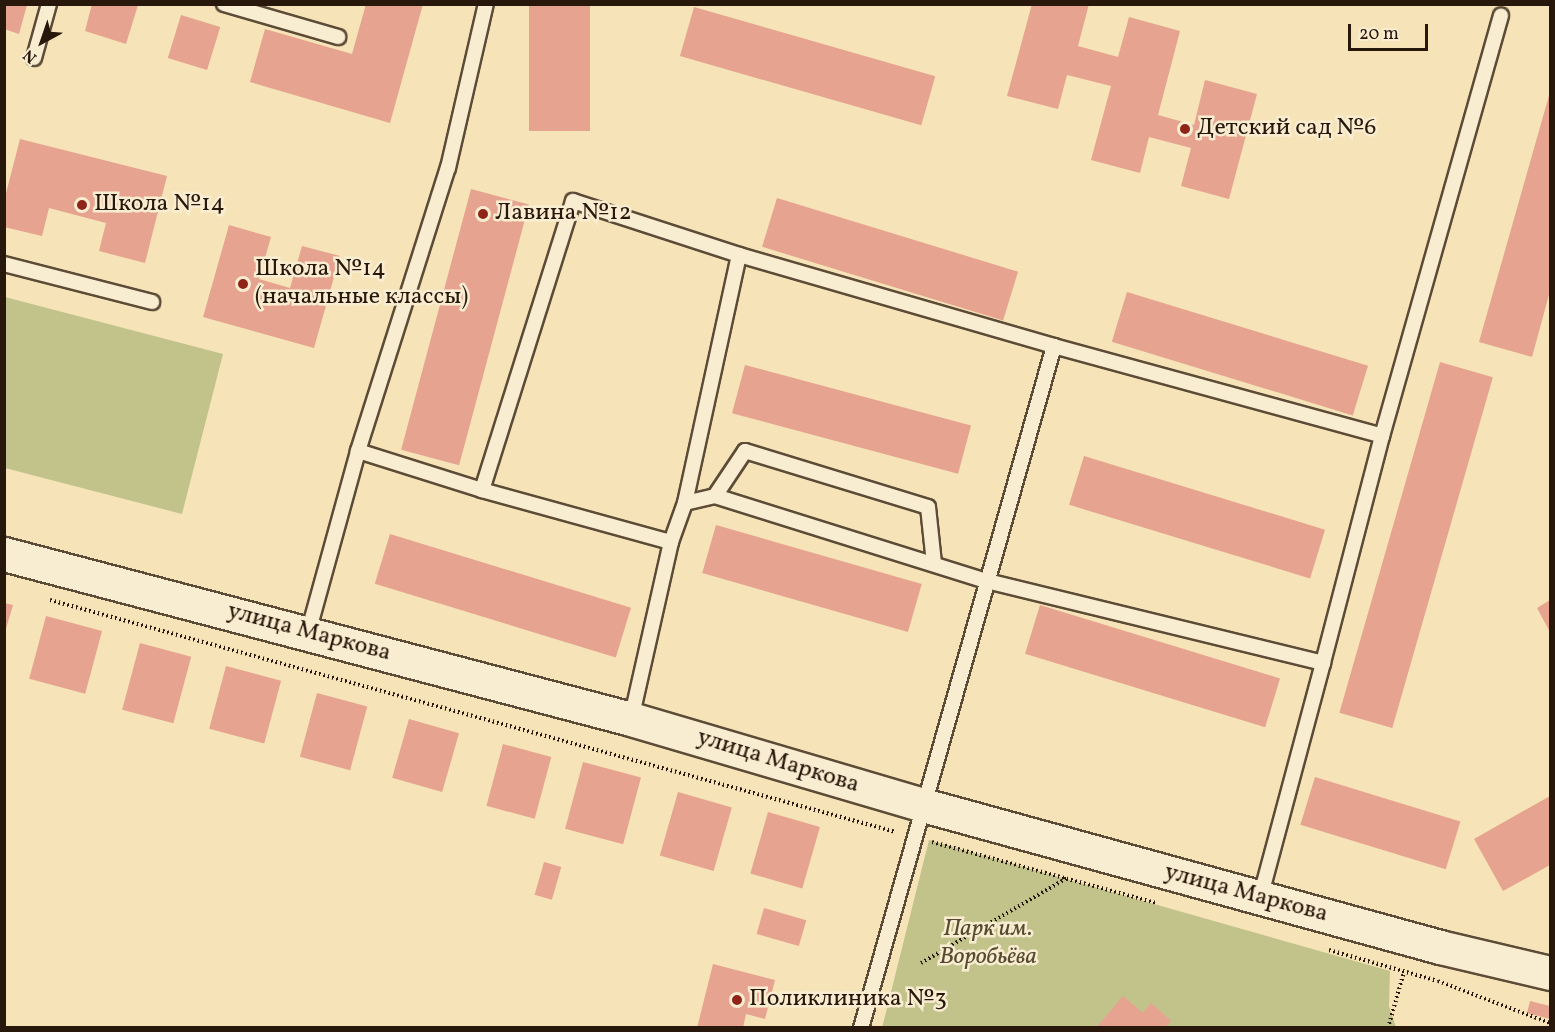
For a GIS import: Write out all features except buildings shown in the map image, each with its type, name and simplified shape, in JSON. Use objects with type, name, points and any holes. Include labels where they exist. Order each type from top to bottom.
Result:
[{"type":"main road","name":"улица Маркова","points":[[4,554],[632,719],[922,805],[1260,898],[1551,973]]},
{"type":"lane","points":[[34,58],[49,4]]},
{"type":"lane","points":[[224,4],[338,37]]},
{"type":"lane","points":[[308,633],[358,451],[448,168],[486,4]]},
{"type":"lane","points":[[1260,898],[1382,436],[1501,15]]},
{"type":"lane","points":[[482,490],[573,201],[739,255],[1054,346],[1382,436]]},
{"type":"lane","points":[[632,719],[671,542],[685,503],[739,255]]},
{"type":"lane","points":[[4,264],[152,302]]},
{"type":"lane","points":[[861,1028],[922,805],[1054,346]]},
{"type":"lane","points":[[358,451],[482,490],[671,542]]},
{"type":"lane","points":[[715,496],[745,451],[928,507],[934,563]]},
{"type":"lane","points":[[685,503],[715,496],[987,581],[1323,663]]},
{"type":"path","points":[[38,596],[1167,905]]},
{"type":"path","points":[[921,963],[1067,878]]},
{"type":"path","points":[[1320,947],[1404,972],[1551,1023]]},
{"type":"path","points":[[1388,1028],[1404,972]]},
{"type":"green space","points":[[5,297],[223,354],[182,514],[5,468]]},
{"type":"green space","name":"Парк им. Воробьёва","points":[[929,840],[1390,971],[1389,1006],[1396,1027],[882,1028]]},
{"type":"place","name":"Детский сад №6","points":[[1185,129]]},
{"type":"place","name":"Школа №14","points":[[82,205]]},
{"type":"place","name":"Лавина №12","points":[[483,214]]},
{"type":"place","name":"Школа №14 (начальные классы)","points":[[243,284]]},
{"type":"place","name":"Поликлиника №3","points":[[737,1000]]}]
